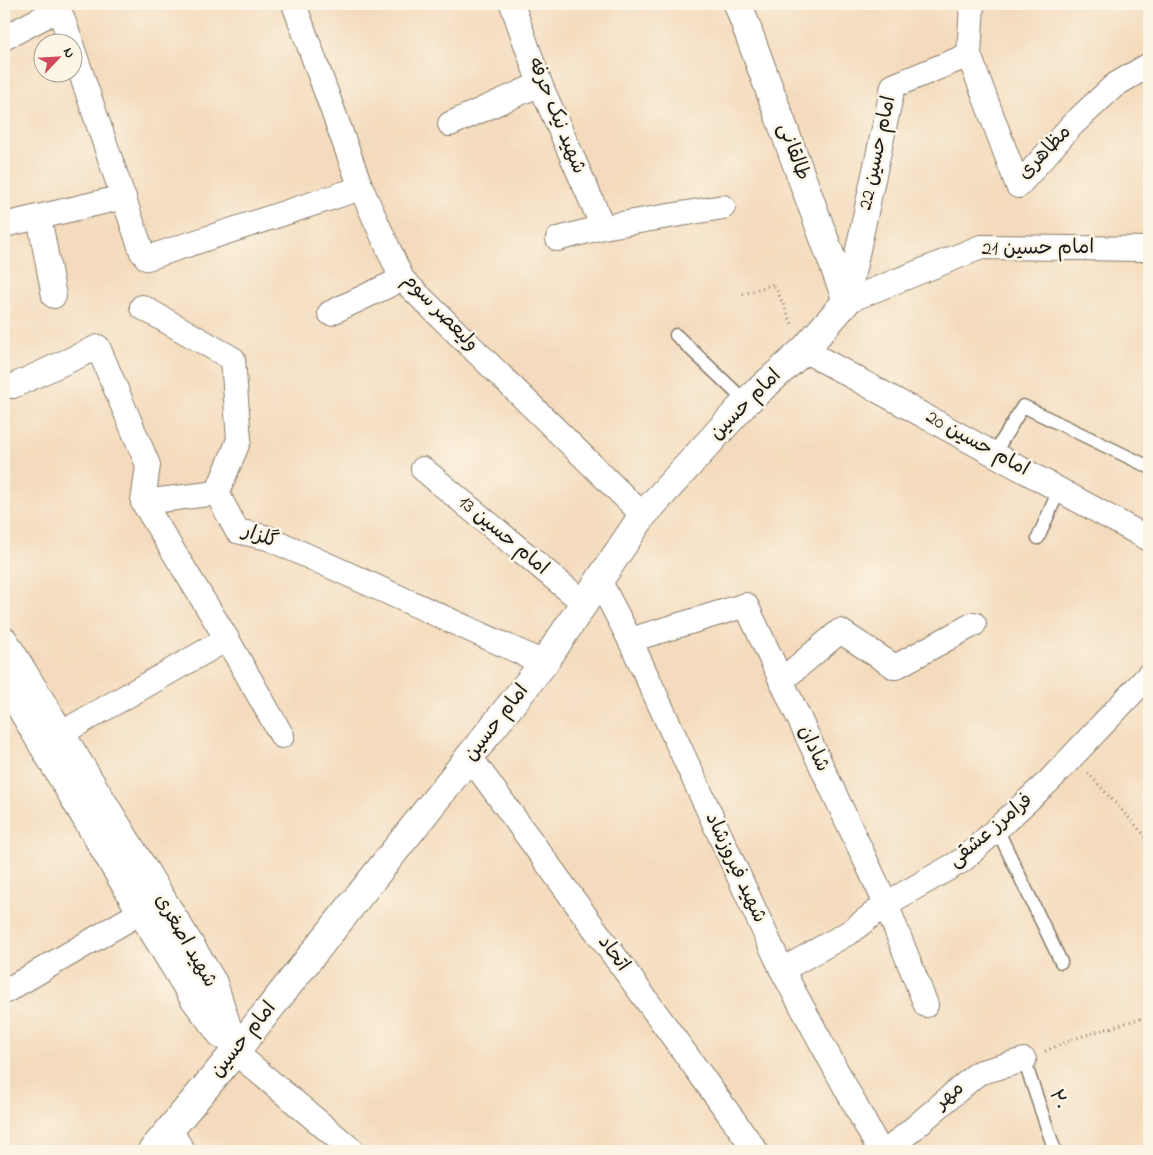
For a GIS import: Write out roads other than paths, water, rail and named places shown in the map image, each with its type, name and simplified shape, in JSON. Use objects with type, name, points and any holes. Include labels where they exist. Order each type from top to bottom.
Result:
[{"type":"street","name":"ولیعصر سوم","points":[[294,4],[361,188],[402,279],[643,515]]},
{"type":"street","name":"شهید نیک حرفه","points":[[512,4],[540,84],[603,227]]},
{"type":"street","name":"طالقانی","points":[[738,4],[847,301]]},
{"type":"street","name":"مظاهری","points":[[972,4],[969,56],[1018,186],[1072,125],[1115,85],[1149,65]]},
{"type":"street","points":[[4,38],[58,7],[67,32]]},
{"type":"street","name":"امام حسین 22","points":[[847,301],[893,86],[969,56]]},
{"type":"street","points":[[82,76],[142,252],[147,258],[361,188]]},
{"type":"street","points":[[450,124],[540,84]]},
{"type":"street","points":[[4,225],[124,198]]},
{"type":"street","points":[[558,239],[603,227],[723,207]]},
{"type":"street","points":[[39,217],[54,296]]},
{"type":"street","name":"امام حسین 21","points":[[847,301],[981,247],[1149,249]]},
{"type":"street","points":[[330,313],[402,279]]},
{"type":"street","name":"امام حسین","points":[[152,1151],[176,1140],[235,1052],[544,663],[643,515],[746,402],[804,350],[847,301]]},
{"type":"street","points":[[142,307],[233,359],[239,440],[217,493],[143,502]]},
{"type":"street","points":[[13,386],[98,347],[148,465],[143,502],[227,639],[282,736]]},
{"type":"street","name":"امام حسین 20","points":[[804,350],[1149,539]]},
{"type":"street","name":"امام حسین 13","points":[[423,469],[584,602]]},
{"type":"street","name":"گلزار","points":[[217,493],[237,531],[268,538],[544,663]]},
{"type":"street","name":"شهید فیروزشاد","points":[[599,580],[630,640],[782,970],[880,1151]]},
{"type":"street","name":"شادان","points":[[630,640],[746,605],[886,904],[926,1005]]},
{"type":"street","points":[[781,681],[840,631],[895,667],[974,624]]},
{"type":"street","points":[[51,739],[227,639]]},
{"type":"street","name":"شهید اصغری","points":[[4,641],[51,739],[151,905],[213,983],[235,1052]]},
{"type":"street","name":"فرامرز عشقی","points":[[782,970],[850,932],[886,904],[963,860],[1050,780],[1149,675]]},
{"type":"street","name":"شهید اصغری","points":[[4,679],[51,739]]},
{"type":"street","name":"اتحاد","points":[[470,757],[756,1151]]},
{"type":"street","points":[[4,992],[151,905]]},
{"type":"street","points":[[235,1052],[353,1151]]},
{"type":"street","name":"مهر","points":[[887,1151],[978,1072],[1024,1060]]},
{"type":"lane","points":[[676,335],[746,402]]},
{"type":"lane","points":[[994,454],[1023,406],[1149,467]]},
{"type":"lane","points":[[1038,538],[1059,490]]},
{"type":"lane","points":[[997,829],[1061,962]]},
{"type":"lane","name":"۲۰","points":[[1024,1060],[1054,1151]]}]
